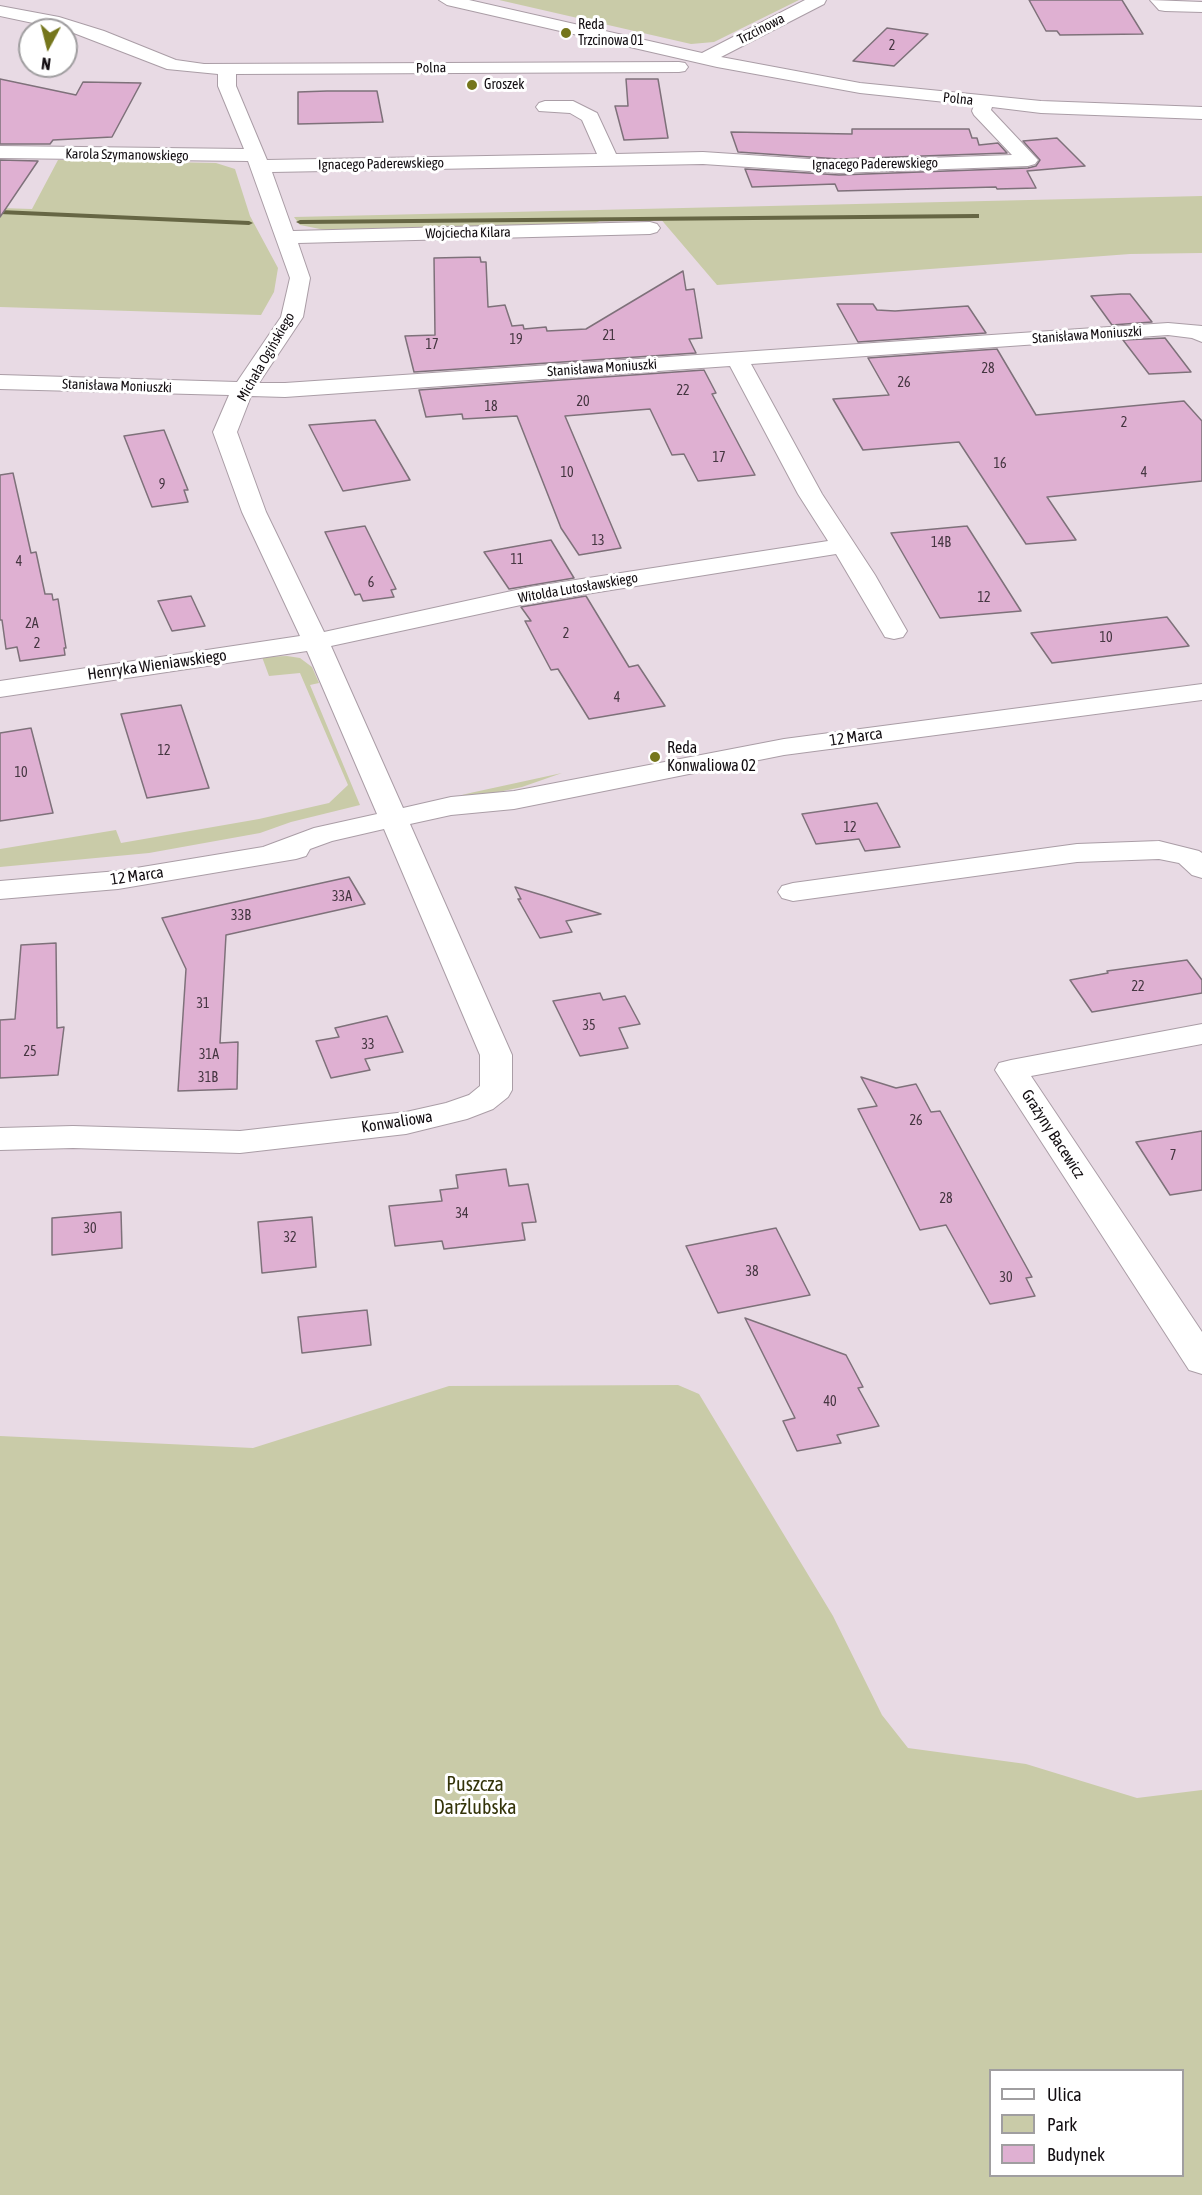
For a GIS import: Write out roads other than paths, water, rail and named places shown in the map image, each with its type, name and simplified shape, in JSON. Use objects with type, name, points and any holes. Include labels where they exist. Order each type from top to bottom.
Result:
[{"type":"street","name":"Polna","points":[[447,0],[711,60],[842,85],[985,102],[1078,110],[1202,113]]},
{"type":"street","name":"Trzcinowa","points":[[711,60],[818,0]]},
{"type":"street","points":[[1158,0],[1165,6],[1202,7]]},
{"type":"street","points":[[0,11],[53,21],[98,34],[173,65],[227,70]]},
{"type":"street","name":"Polna","points":[[635,66],[672,61],[686,54]]},
{"type":"street","name":"Polna","points":[[227,70],[682,67],[710,66],[711,60]]},
{"type":"street","name":"Michała Ogińskiego","points":[[227,70],[227,86],[286,237],[300,278],[300,289],[292,317],[243,389],[225,432],[254,512],[334,681],[397,826]]},
{"type":"street","name":"Ignacego Paderewskiego","points":[[257,161],[703,158],[839,167],[1028,160],[981,111],[985,102]]},
{"type":"street","points":[[545,107],[573,107],[590,117],[609,160]]},
{"type":"street","name":"Karola Szymanowskiego","points":[[0,152],[257,161]]},
{"type":"street","name":"Wojciecha Kilara","points":[[286,237],[650,228]]},
{"type":"street","name":"Stanisława Moniuszki","points":[[0,382],[285,390],[1168,329],[1198,332],[1202,335]]},
{"type":"street","points":[[737,359],[810,494],[894,631]]},
{"type":"street","name":"Witolda Lutosławskiego","points":[[314,642],[530,595],[843,546]]},
{"type":"street","name":"Henryka Wieniawskiego","points":[[0,689],[314,642]]},
{"type":"street","name":"12 Marca","points":[[0,890],[118,880],[274,852],[331,847],[397,826],[468,818],[514,800],[784,747],[1202,692]]},
{"type":"street","name":"Konwaliowa","points":[[0,1138],[73,1137],[240,1142],[406,1123],[455,1112],[481,1102],[496,1090],[496,1055],[397,826]]},
{"type":"street","points":[[793,892],[1077,853],[1160,850],[1189,858],[1202,869]]},
{"type":"street","name":"Grażyny Bacewicz","points":[[1202,1034],[1011,1070],[1202,1361]]},
{"type":"waterway","points":[[0,212],[249,223]]},
{"type":"waterway","points":[[300,222],[976,216]]},
{"type":"place","name":"Reda Trzcinowa 01","points":[[566,33]]},
{"type":"place","name":"Groszek","points":[[472,85]]},
{"type":"place","name":"Reda Konwaliowa 02","points":[[655,757]]},
{"type":"park label","name":"Puszcza Darżlubska","points":[[475,1796]]}]
